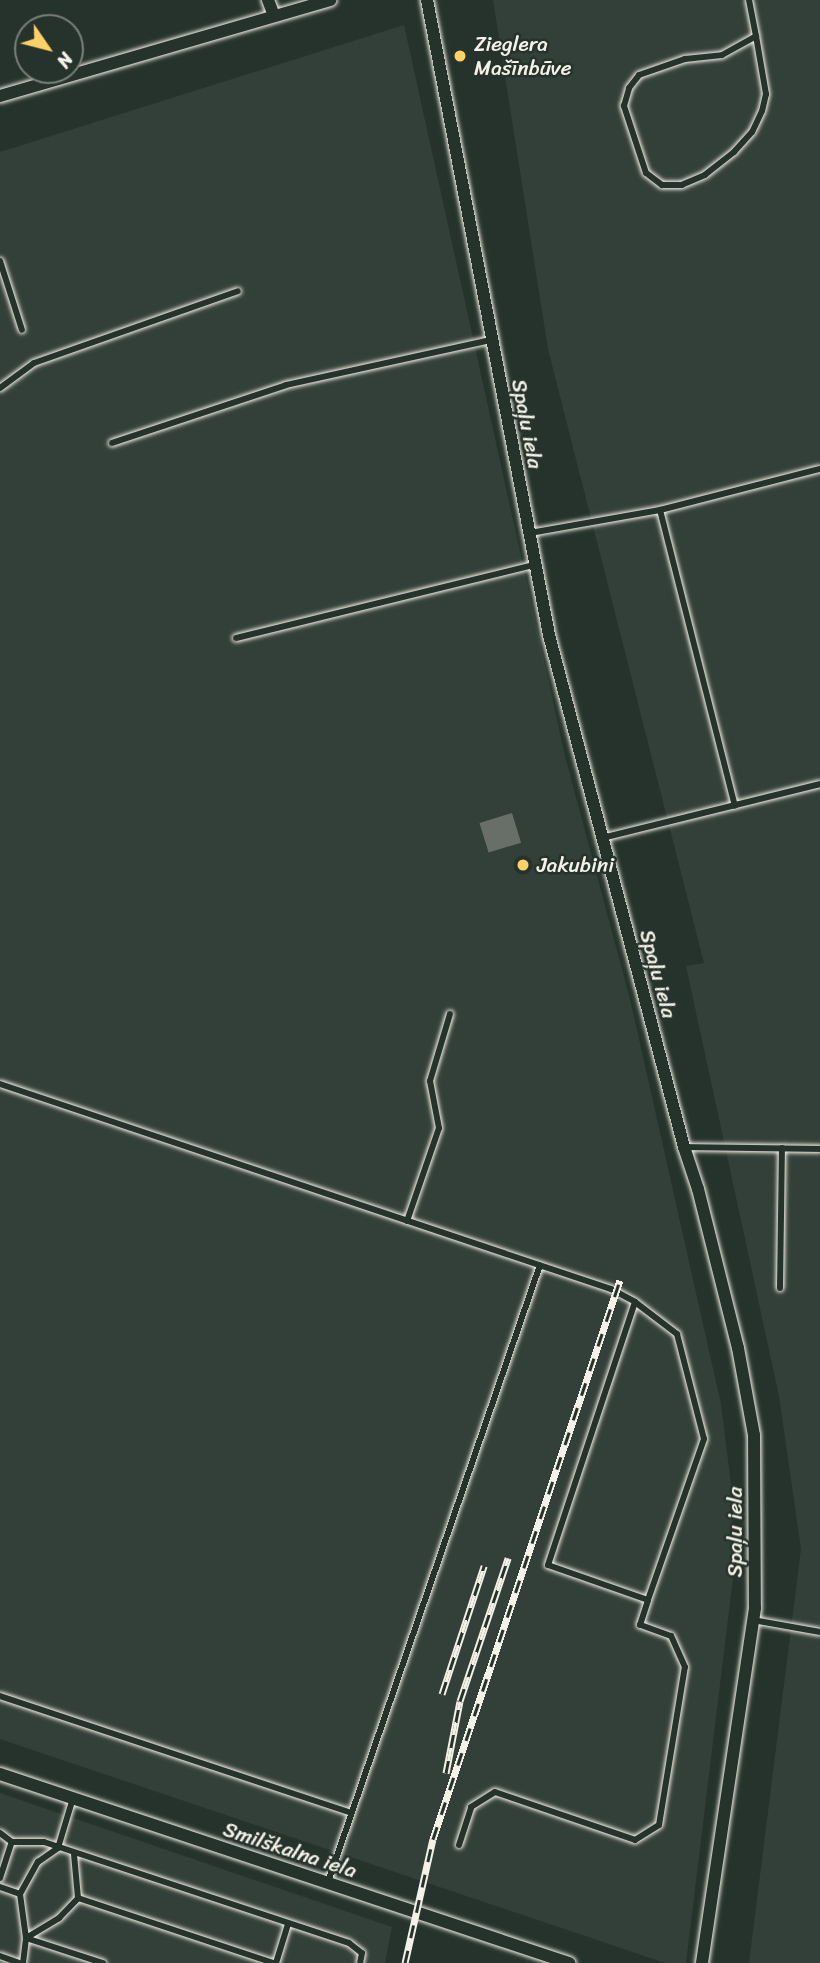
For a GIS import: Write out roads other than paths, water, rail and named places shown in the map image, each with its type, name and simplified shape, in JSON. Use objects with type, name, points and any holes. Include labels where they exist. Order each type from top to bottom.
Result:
[{"type":"street","points":[[268,0],[274,16]]},
{"type":"street","points":[[0,96],[330,0]]},
{"type":"street","name":"Spaļu iela","points":[[427,0],[548,635],[684,1147],[698,1189],[738,1349],[754,1435],[753,1620],[702,1963]]},
{"type":"street","name":"Smilškalna iela","points":[[0,1773],[569,1963]]},
{"type":"lane","points":[[750,0],[766,94],[762,111],[752,132],[734,152],[705,175],[682,185],[662,185],[646,173],[624,106],[629,88],[639,75],[685,59],[722,55],[756,36]]},
{"type":"lane","points":[[0,261],[22,330]]},
{"type":"lane","points":[[0,388],[34,363],[238,291]]},
{"type":"lane","points":[[112,443],[286,385],[491,340]]},
{"type":"lane","points":[[528,534],[660,510],[820,469]]},
{"type":"lane","points":[[660,510],[735,806]]},
{"type":"lane","points":[[236,638],[534,565]]},
{"type":"lane","points":[[602,838],[820,784]]},
{"type":"lane","points":[[407,1221],[439,1128],[430,1080],[450,1014]]},
{"type":"lane","points":[[0,1084],[611,1289],[635,1302],[677,1334],[704,1439],[640,1625],[671,1636],[685,1667],[659,1825],[635,1840],[495,1792],[471,1807],[459,1845]]},
{"type":"lane","points":[[684,1147],[820,1149]]},
{"type":"lane","points":[[780,1288],[782,1148]]},
{"type":"lane","points":[[328,1882],[540,1265]]},
{"type":"lane","points":[[635,1302],[548,1565],[648,1600]]},
{"type":"lane","points":[[753,1620],[820,1632]]},
{"type":"lane","points":[[0,1696],[351,1813]]},
{"type":"lane","points":[[0,1956],[21,1963],[26,1938],[20,1894],[38,1861],[58,1848],[73,1798]]},
{"type":"lane","points":[[0,1833],[12,1842],[44,1842],[349,1943],[362,1953],[360,1963]]},
{"type":"lane","points":[[0,1878],[12,1842]]},
{"type":"lane","points":[[26,1938],[60,1918],[78,1898],[74,1854]]},
{"type":"lane","points":[[0,1888],[20,1894]]},
{"type":"lane","points":[[78,1898],[275,1963],[288,1924]]},
{"type":"lane","points":[[26,1938],[103,1963]]},
{"type":"railway","points":[[405,1963],[433,1839],[620,1280]]},
{"type":"railway","points":[[446,1773],[460,1701],[508,1558]]},
{"type":"railway","points":[[442,1694],[484,1566]]},
{"type":"place","name":"Zieglera Mašīnbūve","points":[[460,56]]},
{"type":"place","name":"Jakubini","points":[[523,865]]}]
